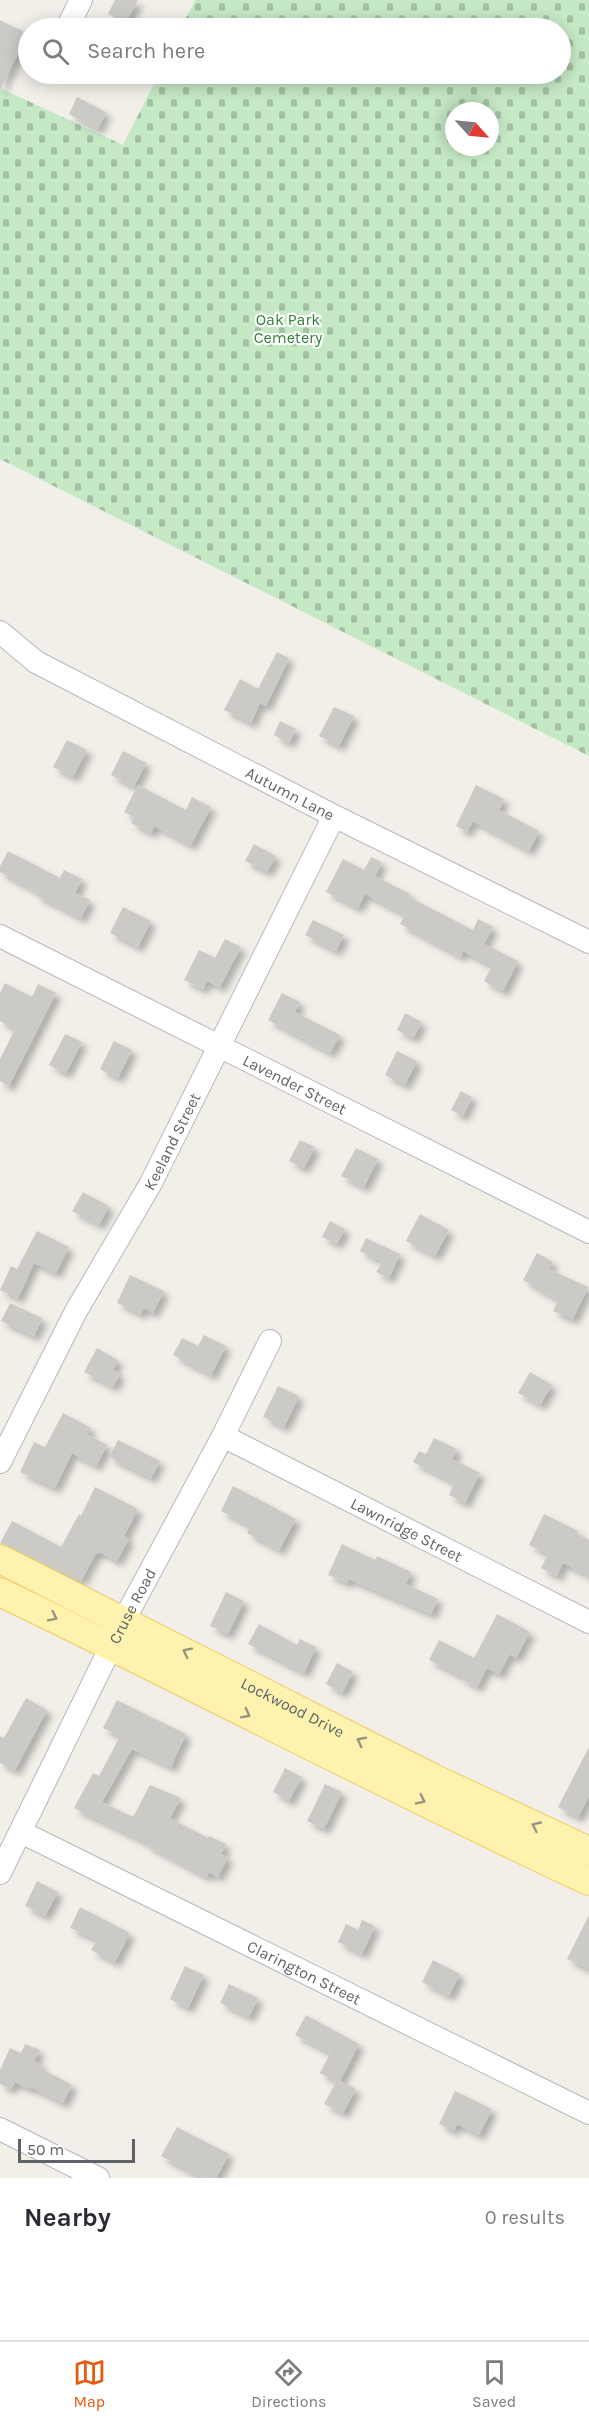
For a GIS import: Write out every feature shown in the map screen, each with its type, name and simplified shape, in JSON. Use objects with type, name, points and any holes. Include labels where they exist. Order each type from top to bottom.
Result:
[{"type":"main road","name":"Lockwood Drive","points":[[0,1559],[433,1778],[589,1851]]},
{"type":"main road","name":"Lockwood Drive","points":[[0,1592],[321,1752],[589,1881]]},
{"type":"street","points":[[72,18],[81,0]]},
{"type":"street","name":"Autumn Lane","points":[[0,632],[36,662],[334,816],[589,942]]},
{"type":"street","name":"Keeland Street","points":[[0,1462],[75,1313],[151,1183],[334,816]]},
{"type":"street","name":"Lavender Street","points":[[0,936],[589,1232]]},
{"type":"street","name":"Cruse Road","points":[[0,1873],[124,1620],[223,1436],[270,1341]]},
{"type":"street","name":"Lawnridge Street","points":[[223,1436],[589,1622]]},
{"type":"street","name":"Clarington Street","points":[[21,1832],[589,2113]]},
{"type":"street","points":[[0,2129],[98,2178]]},
{"type":"green space","name":"Oak Park Cemetery","points":[[195,0],[589,0],[589,756],[0,459],[0,88],[123,145],[154,84],[571,84],[571,18],[186,18]]},
{"type":"building","points":[[115,0],[138,0],[128,18],[114,18],[108,14]]},
{"type":"building","points":[[0,20],[18,29],[18,54],[0,90]]},
{"type":"building","points":[[77,97],[106,112],[98,129],[69,114]]},
{"type":"building","points":[[277,652],[289,658],[266,706],[260,703],[251,723],[224,710],[240,679],[258,689]]},
{"type":"building","points":[[334,707],[354,716],[339,746],[319,736]]},
{"type":"building","points":[[280,721],[296,729],[289,743],[274,735]]},
{"type":"building","points":[[67,740],[87,750],[73,777],[53,767]]},
{"type":"building","points":[[123,751],[146,763],[134,787],[111,775]]},
{"type":"building","points":[[138,785],[186,810],[192,797],[211,807],[191,845],[154,826],[151,833],[131,823],[134,817],[124,812]]},
{"type":"building","points":[[476,785],[504,799],[499,810],[539,831],[529,851],[473,821],[467,832],[456,826]]},
{"type":"building","points":[[254,844],[276,856],[267,872],[245,861]]},
{"type":"building","points":[[8,851],[60,878],[64,870],[82,879],[75,893],[90,900],[81,918],[36,895],[37,892],[0,872],[0,866]]},
{"type":"building","points":[[371,857],[382,862],[375,876],[410,894],[409,897],[473,930],[478,919],[493,927],[484,944],[518,961],[503,991],[484,981],[492,966],[463,951],[461,957],[400,924],[405,915],[365,894],[358,908],[326,892],[343,859],[364,870]]},
{"type":"building","points":[[123,907],[151,921],[138,947],[110,933]]},
{"type":"building","points":[[313,920],[344,935],[336,951],[305,935]]},
{"type":"building","points":[[225,939],[241,947],[220,987],[207,981],[203,989],[184,980],[199,950],[215,958]]},
{"type":"building","points":[[5,983],[32,997],[38,984],[56,993],[9,1086],[0,1081],[0,1059],[15,1029],[0,1021],[0,993]]},
{"type":"building","points":[[282,993],[300,1002],[295,1012],[340,1035],[330,1053],[268,1020]]},
{"type":"building","points":[[405,1013],[422,1022],[413,1038],[397,1030]]},
{"type":"building","points":[[65,1034],[82,1042],[66,1073],[49,1065]]},
{"type":"building","points":[[114,1041],[132,1050],[118,1078],[100,1069]]},
{"type":"building","points":[[397,1051],[417,1061],[405,1085],[385,1075]]},
{"type":"building","points":[[461,1091],[472,1097],[463,1116],[451,1110]]},
{"type":"building","points":[[300,1140],[315,1147],[304,1168],[289,1161]]},
{"type":"building","points":[[356,1148],[378,1159],[364,1187],[341,1176]]},
{"type":"building","points":[[83,1192],[109,1206],[99,1225],[72,1211]]},
{"type":"building","points":[[420,1214],[449,1230],[435,1256],[406,1241]]},
{"type":"building","points":[[330,1221],[345,1229],[337,1244],[322,1237]]},
{"type":"building","points":[[37,1231],[69,1247],[56,1273],[34,1263],[18,1298],[0,1290],[11,1266],[17,1269]]},
{"type":"building","points":[[366,1238],[400,1254],[389,1278],[376,1272],[382,1262],[360,1251]]},
{"type":"building","points":[[537,1253],[553,1262],[549,1269],[588,1287],[573,1319],[553,1311],[558,1300],[523,1280]]},
{"type":"building","points":[[130,1275],[164,1291],[153,1313],[144,1308],[141,1314],[117,1303]]},
{"type":"building","points":[[10,1303],[42,1318],[34,1336],[1,1321]]},
{"type":"building","points":[[204,1335],[226,1346],[211,1375],[173,1355],[182,1338],[198,1346]]},
{"type":"building","points":[[97,1348],[118,1360],[113,1370],[120,1374],[113,1387],[84,1372]]},
{"type":"building","points":[[530,1372],[552,1385],[540,1405],[518,1393]]},
{"type":"building","points":[[278,1386],[299,1396],[284,1427],[263,1417]]},
{"type":"building","points":[[63,1413],[91,1428],[87,1434],[107,1445],[96,1466],[72,1453],[55,1488],[20,1472],[34,1442],[45,1447]]},
{"type":"building","points":[[434,1438],[457,1449],[452,1459],[480,1473],[465,1503],[449,1495],[454,1483],[413,1462],[419,1451],[426,1454]]},
{"type":"building","points":[[118,1440],[160,1461],[151,1478],[109,1457]]},
{"type":"building","points":[[233,1486],[296,1519],[279,1550],[247,1533],[250,1526],[221,1511]]},
{"type":"building","points":[[95,1487],[138,1509],[124,1536],[129,1539],[117,1561],[100,1552],[96,1553],[81,1581],[0,1543],[12,1521],[61,1547],[79,1514],[81,1516]]},
{"type":"building","points":[[544,1514],[578,1531],[577,1534],[589,1540],[589,1576],[563,1563],[557,1576],[541,1568],[548,1554],[529,1545]]},
{"type":"building","points":[[342,1544],[375,1560],[377,1556],[411,1572],[406,1584],[438,1599],[431,1614],[349,1579],[347,1583],[328,1575]]},
{"type":"building","points":[[226,1592],[244,1601],[228,1634],[210,1626]]},
{"type":"building","points":[[497,1614],[530,1632],[516,1658],[510,1654],[499,1674],[487,1668],[477,1687],[462,1679],[463,1677],[429,1660],[439,1640],[474,1658]]},
{"type":"building","points":[[259,1624],[297,1645],[300,1639],[316,1647],[304,1673],[248,1644]]},
{"type":"building","points":[[337,1663],[353,1672],[342,1693],[326,1684]]},
{"type":"building","points":[[26,1698],[47,1710],[15,1770],[0,1763],[0,1736],[4,1738]]},
{"type":"building","points":[[117,1700],[186,1734],[171,1767],[132,1749],[102,1802],[133,1817],[150,1785],[181,1798],[170,1818],[208,1838],[209,1836],[226,1844],[221,1854],[228,1857],[218,1877],[209,1872],[207,1877],[146,1845],[147,1843],[74,1808],[93,1773],[99,1776],[120,1736],[103,1728]]},
{"type":"building","points":[[589,1747],[589,1796],[578,1817],[558,1807]]},
{"type":"building","points":[[285,1768],[302,1777],[289,1801],[273,1792]]},
{"type":"building","points":[[325,1784],[342,1792],[324,1829],[307,1821]]},
{"type":"building","points":[[37,1881],[58,1892],[45,1916],[25,1906]]},
{"type":"building","points":[[80,1907],[130,1933],[115,1962],[91,1950],[97,1940],[70,1928]]},
{"type":"building","points":[[589,1915],[589,1969],[567,1959]]},
{"type":"building","points":[[362,1920],[375,1926],[362,1954],[338,1942],[346,1924],[358,1930]]},
{"type":"building","points":[[433,1960],[460,1974],[449,1996],[422,1982]]},
{"type":"building","points":[[185,1966],[204,1975],[188,2008],[170,1999]]},
{"type":"building","points":[[229,1984],[258,1998],[249,2017],[220,2003]]},
{"type":"building","points":[[306,2015],[359,2044],[340,2081],[356,2089],[343,2113],[324,2104],[336,2082],[320,2073],[330,2053],[295,2035]]},
{"type":"building","points":[[25,2044],[40,2050],[34,2061],[42,2065],[40,2068],[72,2085],[63,2103],[31,2087],[30,2089],[15,2082],[11,2089],[0,2084],[0,2070],[10,2048],[21,2053]]},
{"type":"building","points":[[455,2091],[492,2109],[479,2135],[457,2124],[454,2131],[439,2124]]},
{"type":"building","points":[[177,2127],[229,2154],[216,2178],[202,2178],[161,2156]]}]
